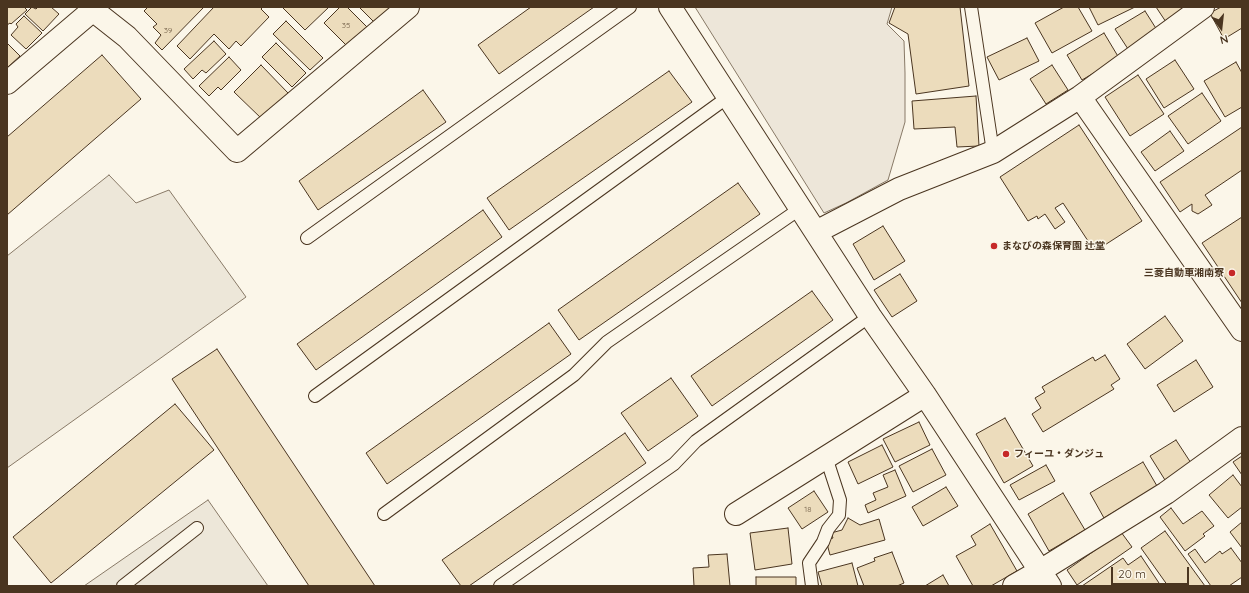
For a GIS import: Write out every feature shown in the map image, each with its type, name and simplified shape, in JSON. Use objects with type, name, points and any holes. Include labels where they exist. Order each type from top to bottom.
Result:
[{"type":"street","points":[[7,83],[91,9],[127,37],[237,151],[408,7]]},
{"type":"street","points":[[670,7],[870,316],[925,395],[1045,579]]},
{"type":"street","points":[[816,232],[899,188],[993,152],[1080,97],[1203,7]]},
{"type":"street","points":[[1080,97],[1242,330]]},
{"type":"street","points":[[736,514],[925,395]]},
{"type":"street","points":[[1014,586],[1045,579],[1242,438]]},
{"type":"lane","points":[[307,238],[630,7]]},
{"type":"lane","points":[[971,7],[993,152]]},
{"type":"lane","points":[[315,396],[728,97]]},
{"type":"lane","points":[[384,514],[574,375],[607,342],[801,208]]},
{"type":"lane","points":[[500,586],[674,464],[696,441],[870,316]]},
{"type":"lane","points":[[812,586],[809,563],[823,542],[828,529],[839,515],[840,500],[826,457]]},
{"type":"lane","points":[[123,586],[198,528]]},
{"type":"shaded area","points":[[695,7],[892,7],[887,24],[904,41],[905,122],[888,180],[824,213]]},
{"type":"shaded area","points":[[109,175],[136,203],[169,190],[246,297],[7,468],[7,256]]},
{"type":"shaded area","points":[[208,500],[268,586],[84,586]]},
{"type":"building","points":[[7,7],[24,7],[27,10],[11,24],[10,23],[7,25]]},
{"type":"building","points":[[32,7],[36,9],[38,7],[51,7],[59,14],[43,31],[25,14]]},
{"type":"building","points":[[148,7],[204,7],[162,50],[155,43],[161,35],[153,27],[157,24],[144,11]]},
{"type":"building","points":[[214,7],[263,7],[261,9],[269,17],[241,46],[236,41],[229,49],[214,34],[190,59],[177,46]]},
{"type":"building","points":[[282,7],[329,7],[305,30]]},
{"type":"building","points":[[340,7],[347,7],[369,29],[349,48],[324,23]]},
{"type":"building","points":[[359,7],[393,7],[376,24]]},
{"type":"building","points":[[531,7],[594,7],[499,74],[478,45]]},
{"type":"building","points":[[895,7],[960,7],[969,86],[916,94],[908,34],[889,23]]},
{"type":"building","points":[[1064,7],[1078,7],[1092,31],[1052,53],[1035,23]]},
{"type":"building","points":[[1089,7],[1135,7],[1098,25]]},
{"type":"building","points":[[1156,7],[1187,7],[1166,22]]},
{"type":"building","points":[[1221,7],[1242,7],[1242,28],[1224,39],[1210,13]]},
{"type":"building","points":[[1145,11],[1157,30],[1128,49],[1115,29]]},
{"type":"building","points":[[24,16],[42,33],[26,49],[11,35],[18,27],[16,24]]},
{"type":"building","points":[[286,21],[323,58],[310,70],[273,34]]},
{"type":"building","points":[[1104,33],[1119,58],[1082,80],[1067,55]]},
{"type":"building","points":[[1027,38],[1039,61],[999,80],[987,57]]},
{"type":"building","points":[[214,41],[226,54],[206,73],[202,70],[193,79],[184,69]]},
{"type":"building","points":[[7,43],[20,56],[7,68]]},
{"type":"building","points":[[276,43],[306,73],[292,87],[262,57]]},
{"type":"building","points":[[102,55],[141,99],[7,215],[7,137]]},
{"type":"building","points":[[229,57],[241,70],[221,90],[218,87],[209,96],[199,86]]},
{"type":"building","points":[[1175,60],[1194,89],[1164,108],[1146,79]]},
{"type":"building","points":[[1236,62],[1242,73],[1242,107],[1225,117],[1204,81]]},
{"type":"building","points":[[261,65],[288,93],[262,119],[234,92]]},
{"type":"building","points":[[1052,65],[1068,90],[1046,104],[1030,79]]},
{"type":"building","points":[[669,71],[692,102],[509,230],[487,198]]},
{"type":"building","points":[[1138,75],[1164,114],[1130,136],[1105,97]]},
{"type":"building","points":[[423,90],[446,122],[318,210],[299,181]]},
{"type":"building","points":[[1202,93],[1221,121],[1188,144],[1168,116]]},
{"type":"building","points":[[976,96],[979,146],[957,147],[955,127],[914,129],[912,101]]},
{"type":"building","points":[[1079,125],[1142,221],[1097,250],[1092,242],[1090,244],[1063,203],[1055,208],[1065,222],[1055,229],[1045,214],[1038,219],[1037,216],[1028,221],[1000,177]]},
{"type":"building","points":[[1242,127],[1242,170],[1205,195],[1212,205],[1198,214],[1192,211],[1192,204],[1180,212],[1160,182]]},
{"type":"building","points":[[1170,131],[1184,151],[1155,171],[1141,152]]},
{"type":"building","points":[[738,183],[760,214],[579,340],[558,310]]},
{"type":"building","points":[[483,210],[502,237],[316,370],[297,344]]},
{"type":"building","name":"三菱自動車湘南寮","points":[[1242,217],[1242,303],[1202,243]]},
{"type":"building","points":[[883,226],[905,261],[874,280],[853,244]]},
{"type":"building","points":[[900,274],[917,301],[892,317],[874,290]]},
{"type":"building","points":[[812,291],[833,320],[712,406],[691,376]]},
{"type":"building","points":[[1165,316],[1183,341],[1145,369],[1127,344]]},
{"type":"building","points":[[549,323],[571,354],[387,484],[366,453]]},
{"type":"building","points":[[217,349],[375,586],[309,586],[172,379]]},
{"type":"building","points":[[1105,355],[1120,379],[1111,385],[1114,389],[1043,432],[1032,414],[1041,408],[1035,398],[1045,392],[1042,387],[1093,357],[1095,361]]},
{"type":"building","points":[[1196,360],[1213,387],[1174,412],[1157,385]]},
{"type":"building","points":[[671,378],[698,416],[648,451],[621,413]]},
{"type":"building","points":[[175,404],[214,450],[51,583],[13,537]]},
{"type":"building","points":[[1005,418],[1033,466],[1004,483],[976,434]]},
{"type":"building","points":[[919,422],[930,445],[895,462],[883,439]]},
{"type":"building","points":[[625,433],[646,463],[469,586],[461,586],[442,560]]},
{"type":"building","points":[[1176,440],[1191,463],[1165,480],[1150,456]]},
{"type":"building","points":[[882,445],[893,467],[858,484],[848,462]]},
{"type":"building","points":[[932,449],[946,475],[913,492],[899,466]]},
{"type":"building","points":[[1242,456],[1242,475],[1233,462]]},
{"type":"building","points":[[1143,462],[1157,486],[1104,518],[1090,493]]},
{"type":"building","points":[[1046,465],[1055,481],[1019,500],[1010,485]]},
{"type":"building","points":[[895,470],[906,496],[868,513],[865,505],[876,500],[873,493],[888,487],[883,475]]},
{"type":"building","points":[[1233,475],[1242,487],[1242,507],[1228,518],[1209,495]]},
{"type":"building","points":[[946,487],[958,506],[923,526],[912,507]]},
{"type":"building","points":[[814,491],[828,512],[802,529],[788,508]]},
{"type":"building","points":[[1063,493],[1085,530],[1049,551],[1028,514]]},
{"type":"building","points":[[1171,508],[1183,524],[1202,511],[1214,526],[1203,534],[1205,536],[1185,551],[1160,517]]},
{"type":"building","points":[[848,518],[860,525],[879,519],[885,540],[830,555],[826,540],[833,538],[831,533],[842,530]]},
{"type":"building","points":[[1242,522],[1242,548],[1230,532]]},
{"type":"building","points":[[990,524],[1017,571],[991,586],[973,586],[956,556],[976,545],[971,536]]},
{"type":"building","points":[[788,528],[792,564],[755,570],[750,533]]},
{"type":"building","points":[[1165,531],[1205,586],[1168,586],[1141,548]]},
{"type":"building","points":[[1121,532],[1132,547],[1077,585],[1067,570]]},
{"type":"building","points":[[1231,548],[1242,563],[1242,577],[1229,586],[1211,586],[1188,554],[1195,549],[1205,563],[1220,551],[1222,554]]},
{"type":"building","points":[[892,552],[904,583],[897,586],[864,586],[857,568],[875,561],[874,558]]},
{"type":"building","points":[[727,554],[730,586],[694,586],[693,568],[709,567],[708,555]]},
{"type":"building","points":[[1141,556],[1161,586],[1082,586],[1123,558],[1128,565]]},
{"type":"building","points":[[852,563],[858,586],[822,586],[818,572]]},
{"type":"building","points":[[943,575],[949,586],[925,586]]},
{"type":"building","points":[[756,577],[796,577],[796,586],[756,586]]},
{"type":"place","name":"まなびの森保育園 辻堂","points":[[994,246]]},
{"type":"place","name":"三菱自動車湘南寮","points":[[1232,273]]},
{"type":"place","name":"フィーユ・ダンジュ","points":[[1006,454]]}]
